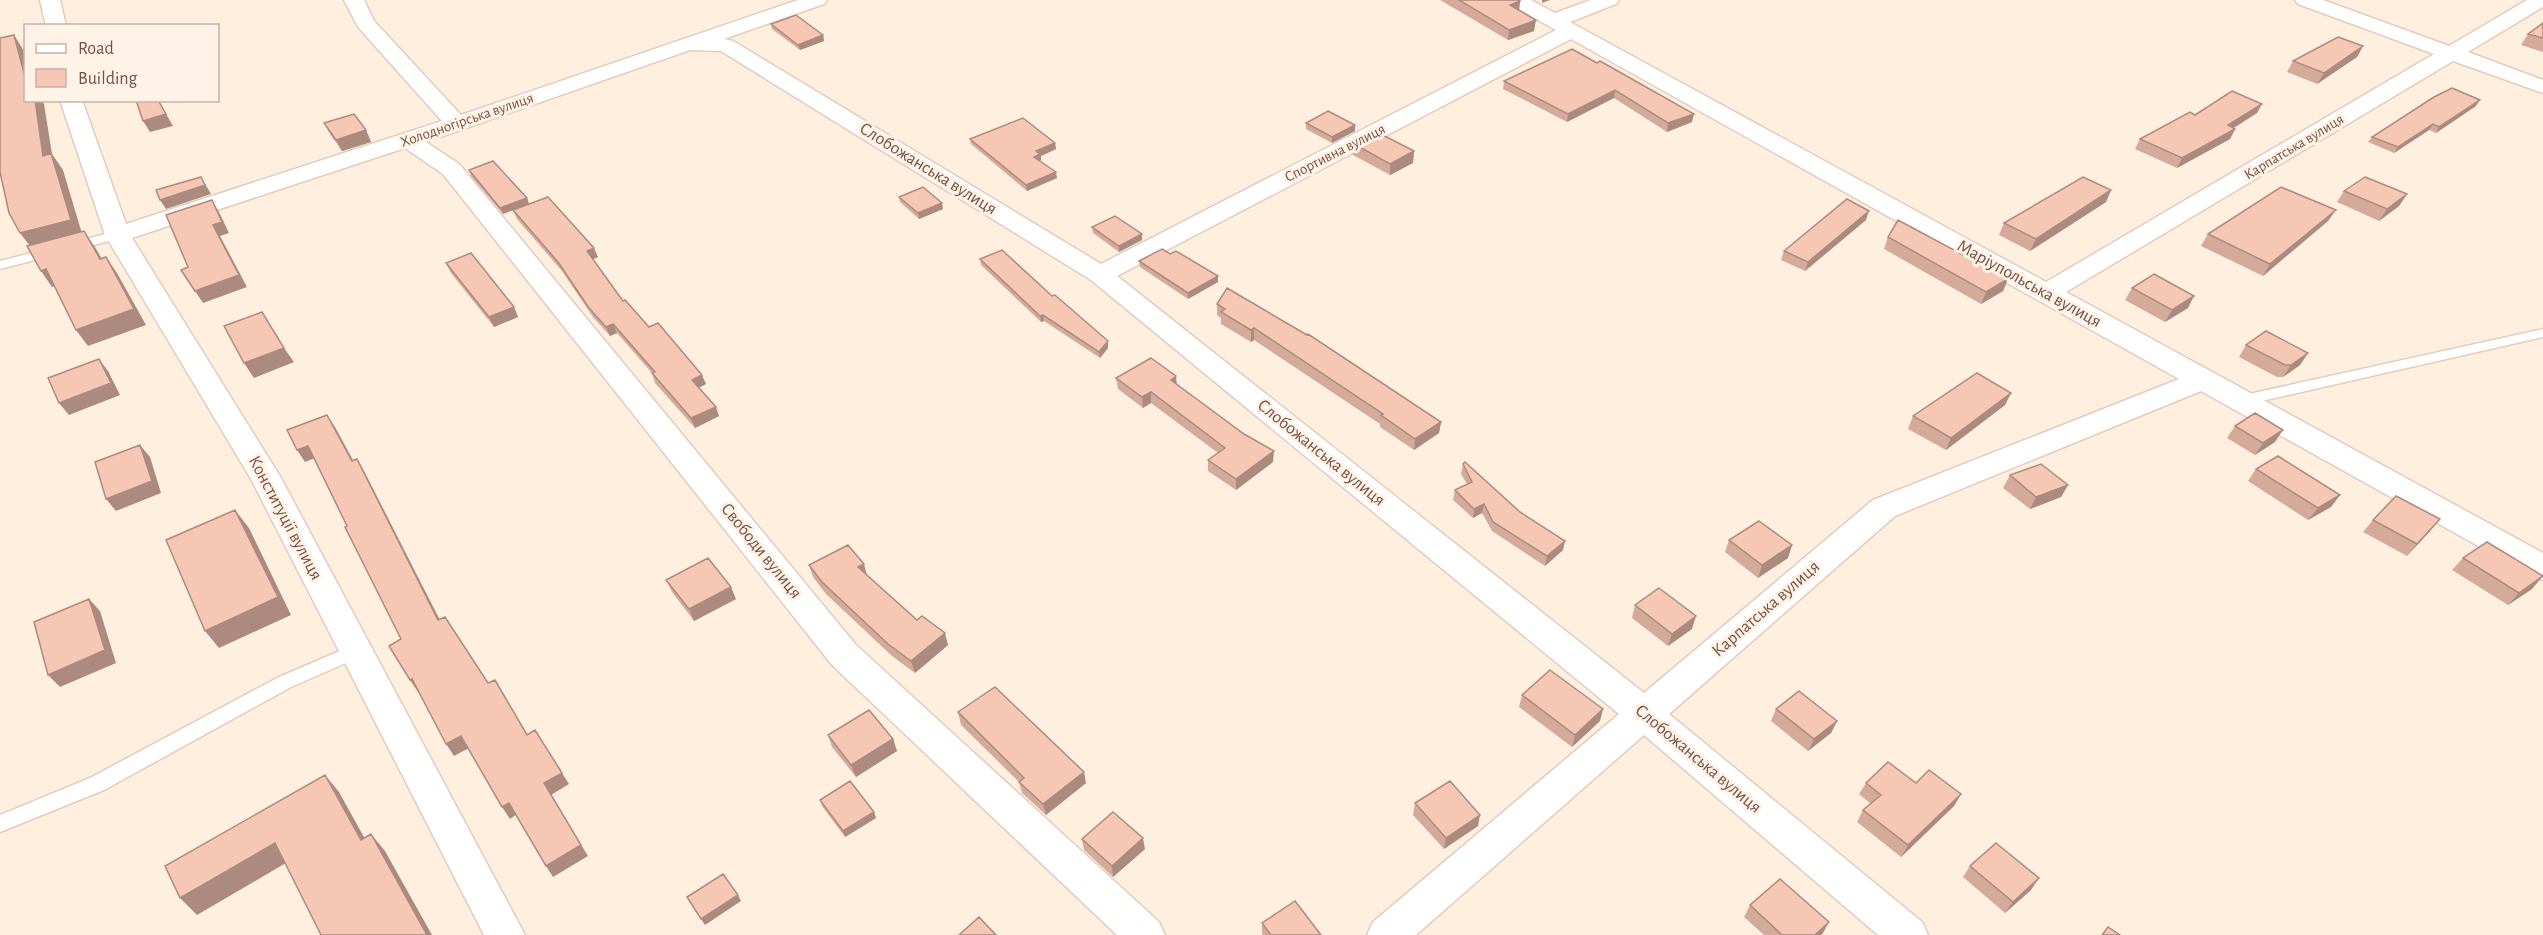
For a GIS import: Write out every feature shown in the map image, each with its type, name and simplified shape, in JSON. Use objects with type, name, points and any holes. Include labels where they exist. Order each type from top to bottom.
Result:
[{"type":"street","points":[[50,0],[56,24]]},
{"type":"street","points":[[354,0],[365,23],[456,123]]},
{"type":"street","name":"Холодногірська вулиця","points":[[117,235],[408,140],[817,0]]},
{"type":"street","name":"Маріупольська вулиця","points":[[1516,0],[2543,568]]},
{"type":"street","name":"Спортивна вулиця","points":[[1100,275],[1609,0]]},
{"type":"street","points":[[2305,0],[2543,87]]},
{"type":"street","name":"Карпатська вулиця","points":[[2046,293],[2541,0]]},
{"type":"street","name":"Слобожанська вулиця","points":[[690,44],[726,45],[1100,275],[1644,714],[1908,935]]},
{"type":"street","name":"Конституції вулиця","points":[[72,102],[117,235],[266,478],[505,935]]},
{"type":"street","name":"Свободи вулиця","points":[[408,140],[451,169],[844,655],[1145,935]]},
{"type":"street","name":"Карпатська вулиця","points":[[1387,935],[1884,508],[2203,380]]},
{"type":"lane","points":[[0,265],[117,235]]},
{"type":"lane","points":[[2240,401],[2543,333]]},
{"type":"lane","points":[[0,824],[97,784],[285,682],[356,651]]},
{"type":"building","points":[[1459,0],[1518,0],[1520,1],[1510,5],[1536,20],[1509,30]]},
{"type":"building","points":[[796,15],[823,35],[798,45],[771,24]]},
{"type":"building","points":[[2543,23],[2543,38],[2528,34]]},
{"type":"building","points":[[14,35],[24,73],[24,102],[35,102],[43,156],[51,153],[71,220],[20,233],[9,213],[0,172],[0,38]]},
{"type":"building","points":[[2338,37],[2363,46],[2324,73],[2293,61]]},
{"type":"building","points":[[1572,49],[1597,63],[1600,61],[1694,114],[1668,123],[1615,90],[1568,114],[1504,81]]},
{"type":"building","points":[[2452,88],[2480,100],[2439,127],[2433,124],[2398,147],[2372,137],[2434,97]]},
{"type":"building","points":[[2232,91],[2262,104],[2228,125],[2235,129],[2182,158],[2140,139],[2190,112],[2195,115]]},
{"type":"building","points":[[137,102],[159,102],[166,114],[143,121]]},
{"type":"building","points":[[1328,111],[1355,125],[1332,137],[1306,123]]},
{"type":"building","points":[[354,114],[366,130],[336,140],[324,123]]},
{"type":"building","points":[[1023,118],[1055,143],[1036,151],[1040,154],[1034,157],[1056,172],[1026,185],[970,139]]},
{"type":"building","points":[[1377,132],[1414,151],[1390,164],[1354,144]]},
{"type":"building","points":[[493,161],[527,198],[500,208],[469,170]]},
{"type":"building","points":[[201,177],[205,185],[160,200],[156,190]]},
{"type":"building","points":[[2083,177],[2111,190],[2036,239],[2004,223]]},
{"type":"building","points":[[2365,177],[2407,194],[2387,209],[2344,191]]},
{"type":"building","points":[[923,187],[942,203],[918,213],[899,197]]},
{"type":"building","points":[[2281,187],[2336,210],[2270,264],[2208,234]]},
{"type":"building","points":[[548,197],[594,248],[587,251],[623,301],[625,300],[649,327],[658,323],[702,375],[692,380],[716,407],[691,418],[613,324],[606,327],[589,308],[558,262],[513,210]]},
{"type":"building","points":[[1847,199],[1869,211],[1808,262],[1784,251]]},
{"type":"building","points":[[212,200],[222,222],[213,225],[239,275],[195,291],[181,270],[188,267],[166,215]]},
{"type":"building","points":[[1115,216],[1142,234],[1119,246],[1092,227]]},
{"type":"building","points":[[1898,220],[2008,279],[1986,292],[1888,237]]},
{"type":"building","points":[[84,231],[100,259],[106,257],[134,309],[76,330],[46,269],[41,271],[27,246]]},
{"type":"building","points":[[1162,249],[1170,254],[1176,251],[1218,276],[1188,293],[1139,261]]},
{"type":"building","points":[[1002,250],[1052,296],[1055,295],[1108,341],[1099,352],[1043,315],[1040,316],[980,259]]},
{"type":"building","points":[[471,253],[514,307],[489,317],[446,263]]},
{"type":"building","points":[[2154,274],[2194,296],[2172,310],[2132,288]]},
{"type":"building","points":[[1227,288],[1308,334],[1441,422],[1415,439],[1381,415],[1383,414],[1254,328],[1251,330],[1221,312],[1225,309],[1217,304]]},
{"type":"building","points":[[262,312],[284,348],[244,363],[224,326]]},
{"type":"building","points":[[2266,331],[2308,353],[2291,365],[2285,365],[2246,345]]},
{"type":"building","points":[[1151,358],[1176,376],[1171,380],[1244,434],[1274,451],[1236,479],[1208,460],[1225,448],[1151,392],[1142,397],[1116,378]]},
{"type":"building","points":[[99,359],[111,383],[59,403],[48,378]]},
{"type":"building","points":[[1977,373],[2011,393],[1951,438],[1913,416]]},
{"type":"building","points":[[2255,413],[2283,430],[2263,443],[2235,426]]},
{"type":"building","points":[[327,415],[352,461],[357,459],[438,620],[445,617],[488,683],[495,680],[527,735],[535,730],[562,773],[544,783],[581,845],[546,866],[509,803],[502,807],[461,736],[446,744],[412,679],[410,680],[389,646],[401,639],[345,527],[347,526],[308,446],[297,450],[287,430]]},
{"type":"building","points":[[140,445],[152,481],[106,499],[95,462]]},
{"type":"building","points":[[2278,456],[2340,495],[2318,508],[2256,469]]},
{"type":"building","points":[[1465,462],[1520,512],[1565,541],[1547,556],[1493,522],[1484,504],[1474,509],[1455,490],[1472,482],[1463,464]]},
{"type":"building","points":[[2041,464],[2068,485],[2036,497],[2010,475]]},
{"type":"building","points":[[2396,496],[2440,519],[2417,544],[2373,520]]},
{"type":"building","points":[[235,510],[278,597],[205,631],[166,540]]},
{"type":"building","points":[[1759,521],[1792,545],[1762,565],[1729,540]]},
{"type":"building","points":[[2487,542],[2543,576],[2519,593],[2463,558]]},
{"type":"building","points":[[848,545],[864,564],[858,567],[917,620],[922,616],[945,633],[911,661],[888,644],[822,582],[809,565]]},
{"type":"building","points":[[708,558],[731,587],[689,609],[666,580]]},
{"type":"building","points":[[1659,588],[1696,616],[1672,634],[1635,605]]},
{"type":"building","points":[[89,599],[105,650],[48,675],[34,622]]},
{"type":"building","points":[[1550,670],[1603,709],[1575,735],[1522,695]]},
{"type":"building","points":[[995,687],[1084,772],[1043,804],[1019,782],[1024,778],[958,712]]},
{"type":"building","points":[[1799,691],[1837,721],[1814,739],[1776,709]]},
{"type":"building","points":[[869,710],[893,739],[851,765],[828,735]]},
{"type":"building","points":[[1888,762],[1916,783],[1929,770],[1961,794],[1908,845],[1863,810],[1881,795],[1866,783]]},
{"type":"building","points":[[325,775],[361,840],[371,834],[427,935],[321,935],[275,843],[180,898],[165,866]]},
{"type":"building","points":[[850,781],[874,812],[843,831],[820,800]]},
{"type":"building","points":[[1450,781],[1480,815],[1446,838],[1415,803]]},
{"type":"building","points":[[1113,812],[1143,838],[1112,866],[1082,839]]},
{"type":"building","points":[[1996,843],[2039,878],[2013,902],[1970,866]]},
{"type":"building","points":[[723,874],[738,895],[701,919],[687,897]]},
{"type":"building","points":[[1780,879],[1829,922],[1815,935],[1782,935],[1750,905]]},
{"type":"building","points":[[1295,901],[1321,935],[1271,935],[1262,923]]},
{"type":"building","points":[[979,917],[996,935],[959,935]]},
{"type":"building","points":[[2108,927],[2120,935],[2102,935]]}]
